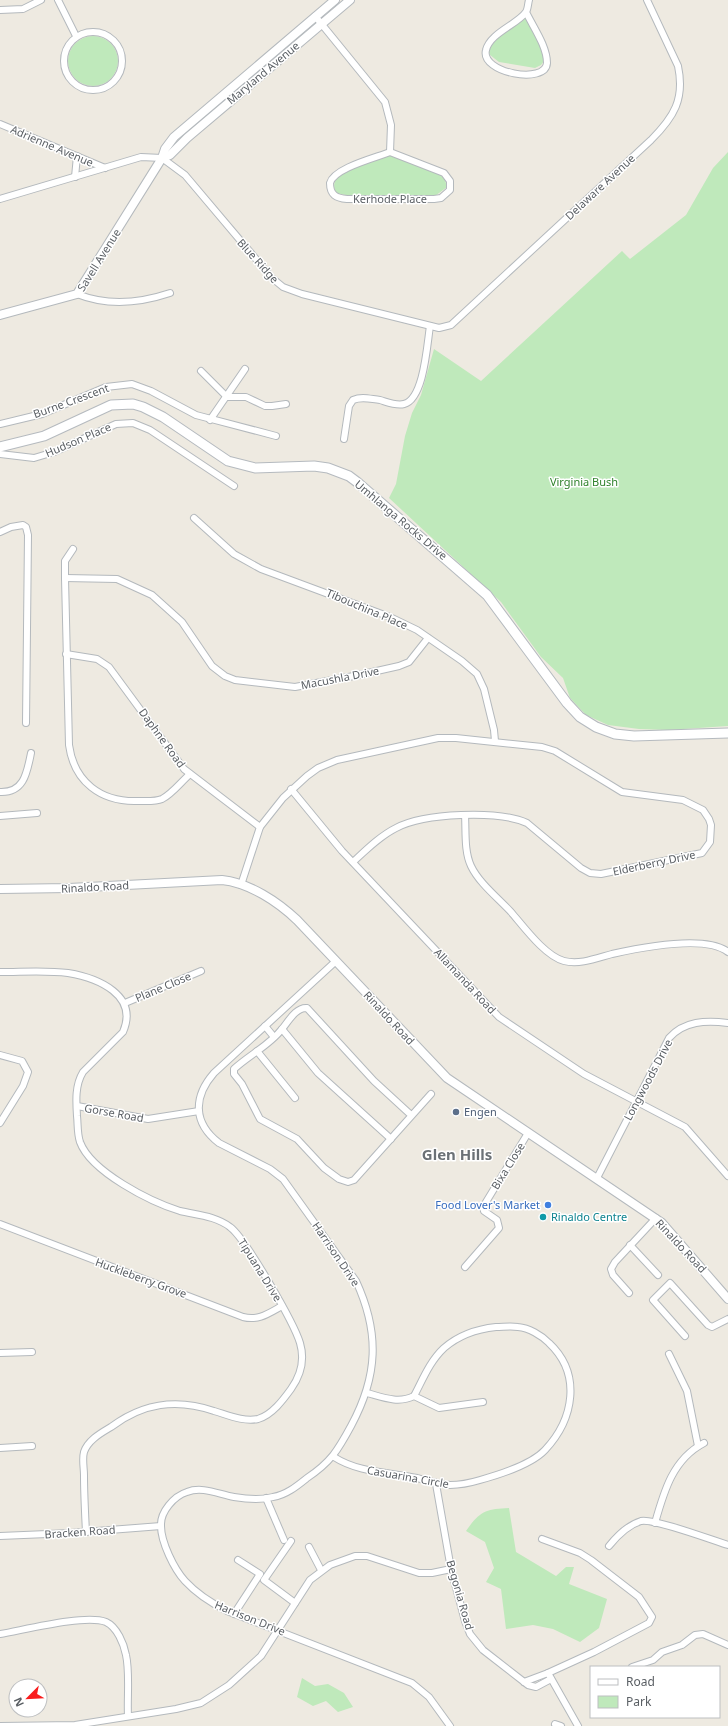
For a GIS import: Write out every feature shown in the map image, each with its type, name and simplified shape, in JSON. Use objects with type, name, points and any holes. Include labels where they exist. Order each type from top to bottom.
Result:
[{"type":"main road","name":"Umhlanga Rocks Drive","points":[[0,448],[44,436],[111,405],[133,404],[158,414],[228,461],[238,465],[255,468],[314,466],[339,472],[349,476],[370,492],[477,585],[504,617],[567,703],[588,723],[606,731],[624,736],[728,733]]},
{"type":"street","points":[[0,10],[23,9],[41,0]]},
{"type":"street","points":[[58,0],[76,36]]},
{"type":"street","name":"Maryland Avenue","points":[[168,146],[180,131],[335,0]]},
{"type":"street","name":"Maryland Avenue","points":[[178,147],[350,0]]},
{"type":"street","points":[[526,12],[543,48],[547,61],[542,72],[531,75],[520,74],[496,67],[487,60],[486,55],[486,48],[491,41],[526,12],[529,0]]},
{"type":"street","name":"Delaware Avenue","points":[[430,326],[439,328],[451,325],[667,123],[676,106],[680,77],[678,66],[647,0]]},
{"type":"street","points":[[315,16],[385,102],[391,125],[390,152]]},
{"type":"street","points":[[93,31],[101,33],[116,43],[122,59],[121,68],[115,79],[105,87],[88,90],[71,81],[63,62],[64,52],[69,43],[76,36],[93,31]]},
{"type":"street","name":"Adrienne Avenue","points":[[0,124],[105,168]]},
{"type":"street","points":[[180,131],[187,138]]},
{"type":"street","name":"Savell Avenue","points":[[0,315],[77,294],[168,146]]},
{"type":"street","name":"Savell Avenue","points":[[162,158],[170,155],[178,147]]},
{"type":"street","name":"Kerhode Place","points":[[390,152],[444,173],[450,181],[450,190],[441,198],[434,199],[347,199],[337,197],[333,194],[330,183],[333,176],[345,169],[390,152]]},
{"type":"street","points":[[75,177],[77,156]]},
{"type":"street","points":[[0,199],[141,157],[162,158]]},
{"type":"street","name":"Blue Ridge","points":[[162,158],[185,175],[272,278],[283,287],[302,294],[430,326]]},
{"type":"street","points":[[77,294],[86,298],[111,302],[144,300],[170,293]]},
{"type":"street","points":[[344,439],[349,406],[353,400],[364,397],[399,405],[405,404],[414,397],[420,384],[430,326]]},
{"type":"street","points":[[210,420],[246,369]]},
{"type":"street","points":[[201,371],[227,397],[246,396],[265,406],[286,404]]},
{"type":"street","name":"Burne Crescent","points":[[0,424],[42,414],[106,387],[132,384],[151,391],[196,415],[210,420],[276,436]]},
{"type":"street","name":"Hudson Place","points":[[0,454],[34,458],[54,452],[116,424],[133,423],[150,430],[234,486]]},
{"type":"street","name":"Tibouchina Place","points":[[194,518],[242,559],[261,568],[390,616],[428,638],[462,661],[477,674],[484,689],[494,730],[495,741]]},
{"type":"street","points":[[0,532],[11,527],[23,525],[26,527],[28,535],[26,723]]},
{"type":"street","points":[[73,548],[65,561],[64,578],[69,745],[74,767],[83,779],[97,792],[110,798],[128,801],[156,801],[168,795],[190,774]]},
{"type":"street","name":"Macushla Drive","points":[[64,578],[117,579],[152,595],[182,622],[212,666],[225,676],[235,680],[295,687],[372,672],[409,662],[428,638]]},
{"type":"street","name":"Daphne Road","points":[[66,654],[97,659],[109,667],[190,774],[260,827]]},
{"type":"street","name":"Elderberry Drive","points":[[241,884],[260,827],[291,789],[318,768],[350,756],[438,738],[495,741],[542,747],[555,751],[622,792],[638,795],[672,797],[696,806],[703,810],[711,825],[708,845],[702,853],[601,874],[590,873],[581,868],[527,823],[510,818],[465,815],[406,823],[389,832],[353,862]]},
{"type":"street","points":[[0,792],[12,790],[24,781],[32,753]]},
{"type":"street","name":"Allamanda Road","points":[[291,789],[353,862],[499,1017],[584,1074],[685,1127],[728,1176]]},
{"type":"street","points":[[0,816],[37,813]]},
{"type":"street","points":[[465,815],[468,856],[476,873],[542,946],[563,961],[581,961],[631,950],[664,945],[706,944],[716,946],[728,952]]},
{"type":"street","name":"Rinaldo Road","points":[[0,889],[69,888],[212,880],[231,881],[241,884],[288,911],[447,1078],[656,1218],[671,1233],[728,1299]]},
{"type":"street","name":"Harrison Drive","points":[[336,961],[205,1083],[201,1092],[199,1111],[206,1129],[212,1138],[270,1169],[283,1179],[356,1281],[363,1297],[372,1343],[373,1358],[367,1393],[361,1408],[334,1457],[321,1469],[280,1496],[266,1498],[235,1497],[200,1489],[192,1490],[179,1495],[173,1501],[163,1515],[160,1526],[172,1560],[184,1580],[208,1601],[234,1614],[412,1683],[429,1697],[450,1726]]},
{"type":"street","name":"Plane Close","points":[[125,1003],[201,971]]},
{"type":"street","points":[[0,972],[57,972],[76,975],[115,991],[125,1003]]},
{"type":"street","name":"Tipuana Drive","points":[[86,1532],[84,1454],[91,1441],[117,1422],[141,1409],[166,1403],[199,1406],[242,1419],[257,1419],[272,1410],[283,1400],[296,1381],[301,1369],[302,1356],[296,1330],[238,1235],[230,1227],[223,1222],[163,1205],[132,1190],[110,1175],[86,1153],[78,1133],[78,1079],[83,1072],[123,1032],[126,1025],[125,1003]]},
{"type":"street","points":[[411,1115],[374,1081],[310,1010],[304,1007],[289,1019],[272,1039],[234,1071],[257,1115],[265,1123],[301,1142],[331,1174],[345,1182],[351,1182],[431,1094]]},
{"type":"street","name":"Longwoods Drive","points":[[597,1178],[661,1052],[674,1033],[685,1025],[700,1022],[728,1022]]},
{"type":"street","points":[[265,1026],[272,1039]]},
{"type":"street","points":[[282,1029],[322,1077],[391,1139]]},
{"type":"street","points":[[260,1031],[272,1039]]},
{"type":"street","points":[[257,1051],[295,1098]]},
{"type":"street","points":[[0,1055],[22,1061],[28,1072],[23,1086],[0,1122]]},
{"type":"street","name":"Gorse Road","points":[[77,1106],[148,1119],[199,1111]]},
{"type":"street","name":"Bixa Close","points":[[465,1267],[499,1228],[497,1220],[483,1209],[528,1133]]},
{"type":"street","points":[[629,1293],[613,1275],[611,1269],[656,1218]]},
{"type":"street","name":"Huckleberry Grove","points":[[0,1224],[244,1317],[250,1318],[263,1316],[282,1306]]},
{"type":"street","points":[[630,1246],[658,1275]]},
{"type":"street","points":[[685,1336],[653,1300],[670,1283],[708,1326],[712,1327],[728,1319]]},
{"type":"street","name":"Casuarina Circle","points":[[334,1457],[345,1464],[357,1468],[417,1478],[436,1484],[463,1484],[487,1478],[522,1464],[544,1451],[560,1431],[566,1418],[570,1390],[568,1371],[563,1358],[556,1349],[536,1333],[518,1326],[486,1329],[460,1336],[444,1348],[433,1360],[414,1396]]},
{"type":"street","points":[[0,1353],[32,1352]]},
{"type":"street","points":[[669,1354],[688,1391],[698,1446]]},
{"type":"street","points":[[367,1393],[395,1400],[408,1399],[414,1396],[440,1408],[483,1402]]},
{"type":"street","points":[[656,1523],[668,1482],[689,1452],[704,1443]]},
{"type":"street","points":[[0,1448],[32,1446]]},
{"type":"street","name":"Begonia Road","points":[[436,1484],[451,1569],[470,1634],[483,1650],[524,1682]]},
{"type":"street","points":[[266,1498],[284,1540]]},
{"type":"street","points":[[609,1546],[619,1534],[642,1521],[656,1523],[728,1545]]},
{"type":"street","name":"Bracken Road","points":[[0,1536],[86,1532],[160,1526]]},
{"type":"street","points":[[524,1682],[594,1652],[649,1623],[652,1617],[639,1597],[591,1560],[580,1553],[542,1539]]},
{"type":"street","points":[[291,1541],[264,1580],[295,1603]]},
{"type":"street","points":[[309,1547],[321,1570]]},
{"type":"street","points":[[0,1726],[75,1726],[182,1708],[202,1703],[229,1685],[261,1656],[310,1580],[321,1570],[338,1561],[361,1556],[380,1559],[424,1573],[451,1569]]},
{"type":"street","points":[[234,1614],[260,1574],[238,1560]]},
{"type":"street","points":[[0,1634],[80,1620],[98,1620],[107,1622],[116,1632],[127,1657],[128,1716]]},
{"type":"street","points":[[635,1666],[652,1660],[662,1652],[682,1645],[695,1635],[703,1634],[728,1645]]},
{"type":"street","points":[[548,1673],[578,1726]]},
{"type":"street","points":[[524,1682],[530,1686],[536,1686],[551,1679]]},
{"type":"street","points":[[555,1724],[561,1726]]},
{"type":"green space","points":[[519,17],[528,17],[543,52],[544,61],[541,65],[535,68],[499,62],[490,55],[487,46]]},
{"type":"green space","points":[[88,36],[98,36],[111,43],[118,56],[118,66],[111,79],[98,86],[88,86],[79,82],[72,75],[68,66],[68,56],[72,47],[79,40]]},
{"type":"green space","name":"Virginia Bush","points":[[728,152],[728,726],[669,730],[639,729],[608,725],[586,715],[570,698],[563,678],[541,657],[501,602],[389,498],[396,484],[405,436],[412,413],[421,395],[434,349],[481,381],[622,251],[630,259],[686,215],[713,168]]},
{"type":"green space","points":[[390,155],[440,174],[445,180],[447,187],[435,196],[346,195],[336,193],[334,185],[339,174]]},
{"type":"green space","points":[[509,1508],[516,1552],[556,1576],[566,1567],[574,1567],[569,1584],[607,1599],[599,1628],[580,1642],[553,1629],[533,1625],[506,1629],[501,1589],[486,1582],[494,1568],[485,1542],[466,1531],[475,1519],[484,1512],[495,1509]]},
{"type":"green space","points":[[302,1678],[315,1686],[328,1684],[344,1693],[353,1707],[338,1712],[326,1701],[313,1706],[297,1697]]},
{"type":"place","name":"Engen","points":[[456,1112]]},
{"type":"place","name":"Food Lover's Market","points":[[548,1205]]},
{"type":"place","name":"Rinaldo Centre","points":[[543,1217]]},
{"type":"district","name":"Glen Hills","points":[[457,1155]]}]
